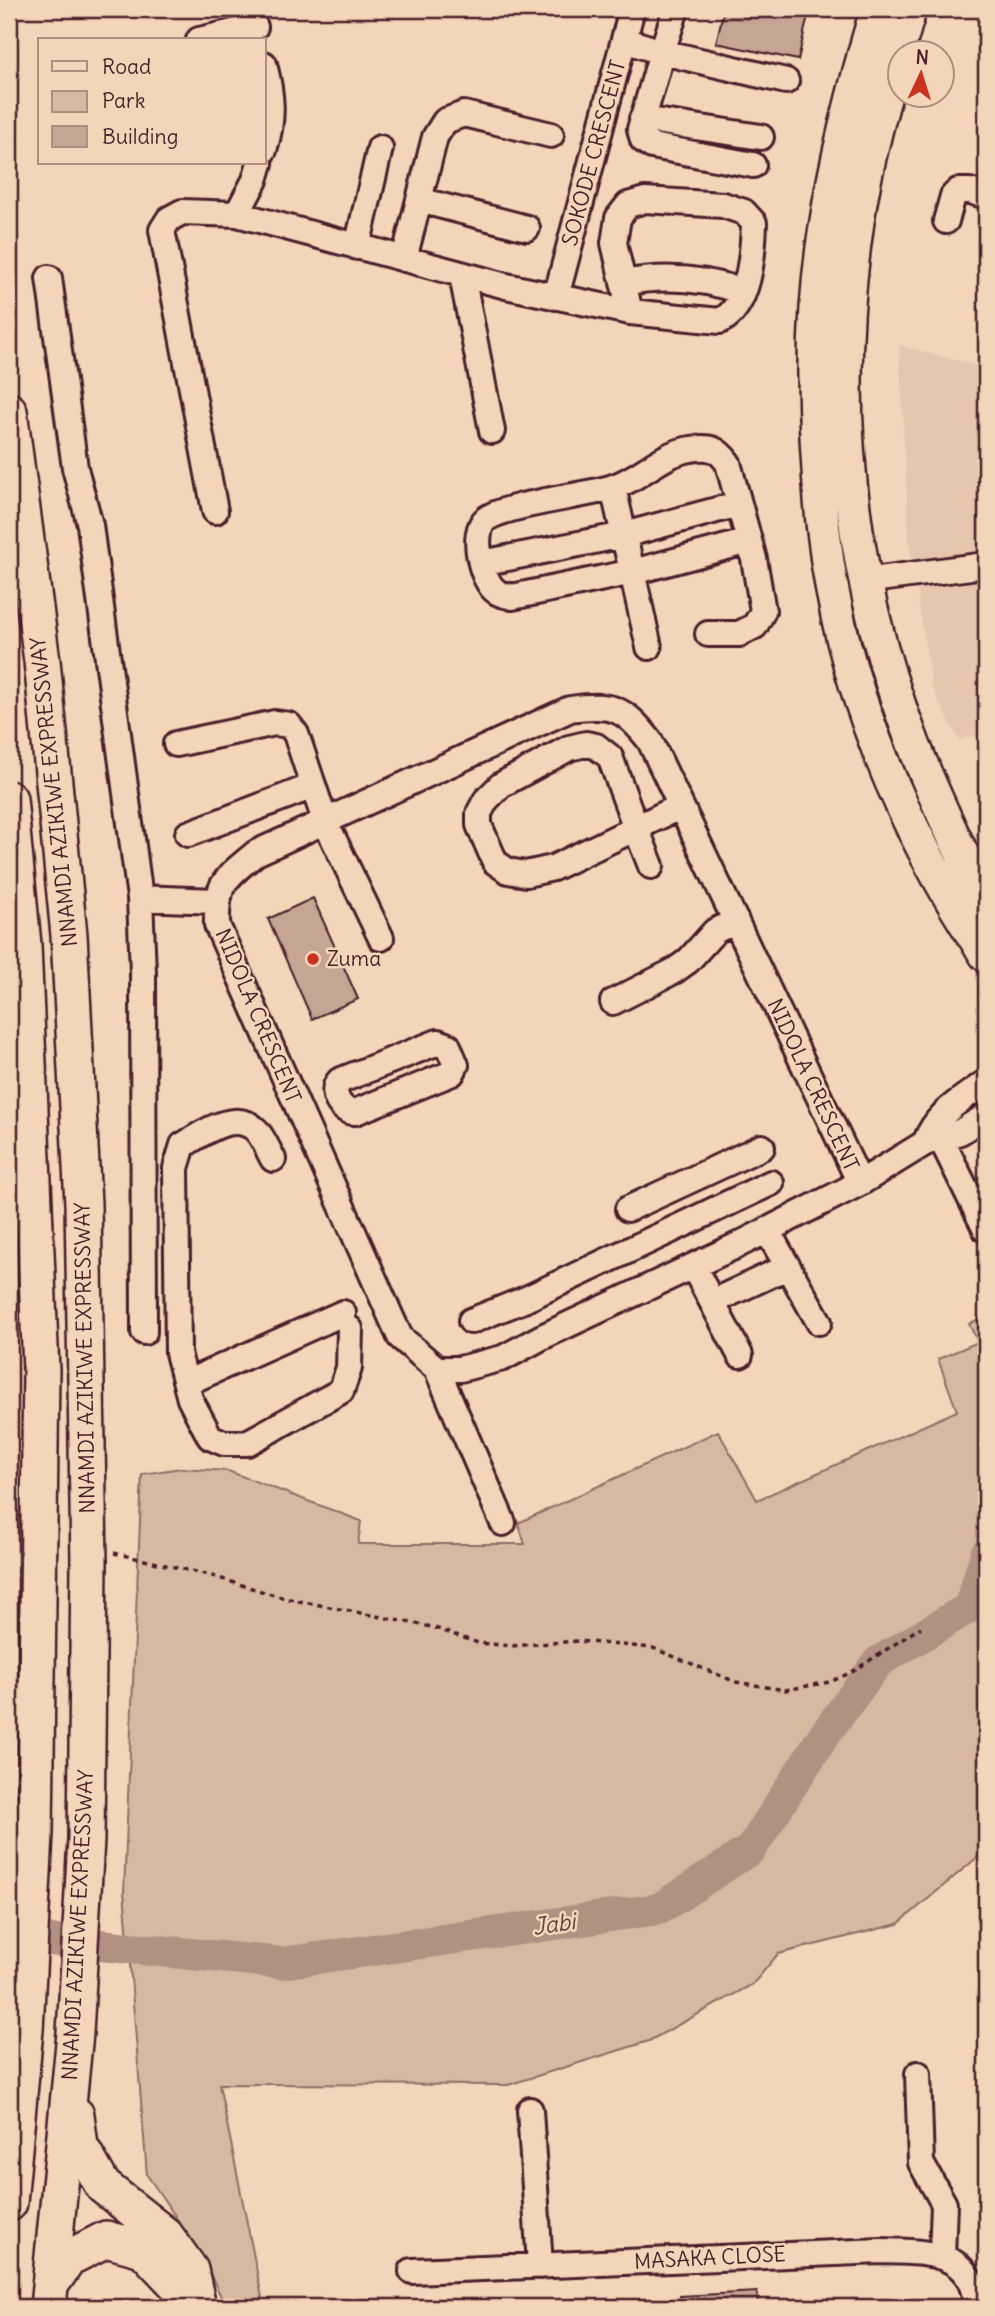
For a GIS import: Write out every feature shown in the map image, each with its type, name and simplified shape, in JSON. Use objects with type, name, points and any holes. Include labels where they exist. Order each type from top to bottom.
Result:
[{"type":"highway","name":"NNAMDI AZIKIWE EXPRESSWAY","points":[[9,411],[42,661],[69,935],[83,1204],[89,1554],[86,1839],[75,2033],[50,2295]]},
{"type":"highway","points":[[9,799],[23,945],[41,1370],[35,1833],[25,2030],[9,2203]]},
{"type":"highway","points":[[41,1370],[89,1554]]},
{"type":"highway","points":[[71,2076],[80,2146],[103,2186],[165,2235],[190,2270],[198,2307]]},
{"type":"highway","points":[[50,2295],[69,2258],[106,2239],[143,2249],[181,2290],[183,2307]]},
{"type":"main road","points":[[877,9],[836,167],[825,227],[818,291],[814,402],[824,536],[845,644],[879,751],[930,862],[986,955]]},
{"type":"main road","points":[[910,9],[857,222],[845,362],[853,522],[864,581],[889,676],[909,736],[952,836],[986,897]]},
{"type":"street","name":"SOKODE CRESCENT","points":[[556,297],[632,9]]},
{"type":"street","points":[[676,9],[642,119],[640,129],[643,140],[652,146],[753,165]]},
{"type":"street","points":[[206,38],[255,25]]},
{"type":"street","points":[[624,40],[662,52],[786,81]]},
{"type":"street","points":[[616,69],[653,78]]},
{"type":"street","points":[[266,72],[272,94],[270,133],[266,144]]},
{"type":"street","points":[[404,260],[435,137],[445,121],[464,114],[551,135]]},
{"type":"street","points":[[642,119],[761,137]]},
{"type":"street","points":[[357,247],[380,148]]},
{"type":"street","points":[[237,214],[255,180],[260,164]]},
{"type":"street","points":[[946,221],[953,196],[958,191],[970,191],[986,196]]},
{"type":"street","points":[[419,200],[527,228]]},
{"type":"street","points":[[215,512],[162,230],[169,219],[182,212],[237,214],[462,275],[630,312],[720,321],[729,317],[743,292],[752,262],[754,223],[744,212],[723,205],[645,201],[628,205],[618,218],[614,243],[630,312]]},
{"type":"street","points":[[462,275],[492,431]]},
{"type":"street","points":[[48,278],[75,468],[90,525],[140,898],[143,973],[144,1332]]},
{"type":"street","points":[[623,283],[647,278],[698,280],[743,292]]},
{"type":"street","points":[[708,634],[739,634],[755,626],[763,611],[749,541],[739,504],[727,463],[719,451],[707,448],[688,449],[658,461],[613,487],[508,511],[488,517],[481,524],[477,540],[487,581],[497,592],[512,597],[634,572],[749,541]]},
{"type":"street","points":[[613,487],[649,647]]},
{"type":"street","points":[[482,563],[624,535],[739,504]]},
{"type":"street","points":[[864,581],[986,565]]},
{"type":"street","name":"NIDOLA CRESCENT","points":[[860,1182],[650,741],[639,726],[617,709],[597,705],[570,709],[256,853],[224,880],[216,901],[217,925],[400,1337],[437,1368],[460,1369],[503,1358],[738,1245],[860,1182],[933,1141],[960,1132],[986,1116]]},
{"type":"street","points":[[176,744],[275,723],[289,725],[296,734],[325,821],[381,938]]},
{"type":"street","points":[[651,866],[636,828],[610,757],[596,746],[586,744],[569,748],[501,785],[486,800],[479,813],[479,825],[495,862],[508,871],[526,874],[553,869],[636,828],[681,806]]},
{"type":"street","points":[[188,834],[313,786]]},
{"type":"street","points":[[140,898],[216,901]]},
{"type":"street","points":[[613,1002],[674,971],[688,961],[715,931],[736,922]]},
{"type":"street","points":[[986,1082],[940,1115],[930,1128],[933,1141],[986,1230]]},
{"type":"street","points":[[302,1119],[339,1102]]},
{"type":"street","points":[[186,1383],[346,1321],[349,1368],[341,1391],[247,1443],[223,1443],[209,1437],[190,1399],[178,1353],[176,1167],[183,1145],[220,1124],[242,1121],[256,1129],[274,1159]]},
{"type":"street","points":[[628,1209],[762,1147]]},
{"type":"street","points":[[697,1175],[738,1245]]},
{"type":"street","points":[[471,1321],[526,1299],[771,1184]]},
{"type":"street","points":[[767,1230],[819,1322]]},
{"type":"street","points":[[694,1266],[740,1355]]},
{"type":"street","points":[[712,1302],[787,1267]]},
{"type":"street","points":[[526,1299],[542,1337]]},
{"type":"street","points":[[437,1368],[503,1523]]},
{"type":"street","points":[[918,2074],[921,2163],[944,2204],[942,2256],[957,2264],[967,2276],[975,2292],[976,2307]]},
{"type":"street","points":[[530,2110],[540,2266]]},
{"type":"street","name":"MASAKA CLOSE","points":[[412,2271],[881,2251],[927,2252],[942,2256]]},
{"type":"path","points":[[89,1554],[209,1575],[284,1598],[432,1627],[478,1643],[512,1646],[578,1640],[653,1648],[736,1682],[785,1690],[830,1682],[852,1672],[921,1628]]},
{"type":"shaded area","points":[[899,345],[986,368],[986,733],[959,740],[932,688],[909,541]]},
{"type":"green space","points":[[986,1315],[986,1850],[898,1924],[778,1954],[753,1984],[649,2041],[508,2085],[219,2084],[264,2307],[226,2307],[199,2251],[147,2175],[124,1891],[142,1474],[181,1468],[228,1471],[361,1521],[358,1544],[525,1544],[518,1523],[718,1431],[757,1500],[957,1411],[938,1359],[978,1342],[969,1324]]},
{"type":"building","points":[[724,9],[777,9],[808,15],[798,60],[716,43]]},
{"type":"building","name":"Zuma","points":[[313,898],[358,999],[312,1019],[268,919]]},
{"type":"building","points":[[757,2292],[758,2307],[681,2307],[680,2296]]},
{"type":"waterway","points":[[970,1607],[986,1554]]},
{"type":"waterway","name":"Jabi","points":[[9,1936],[282,1963],[659,1909],[751,1849],[822,1738],[878,1662],[970,1607]]},
{"type":"place","name":"Zuma","points":[[313,959]]}]
